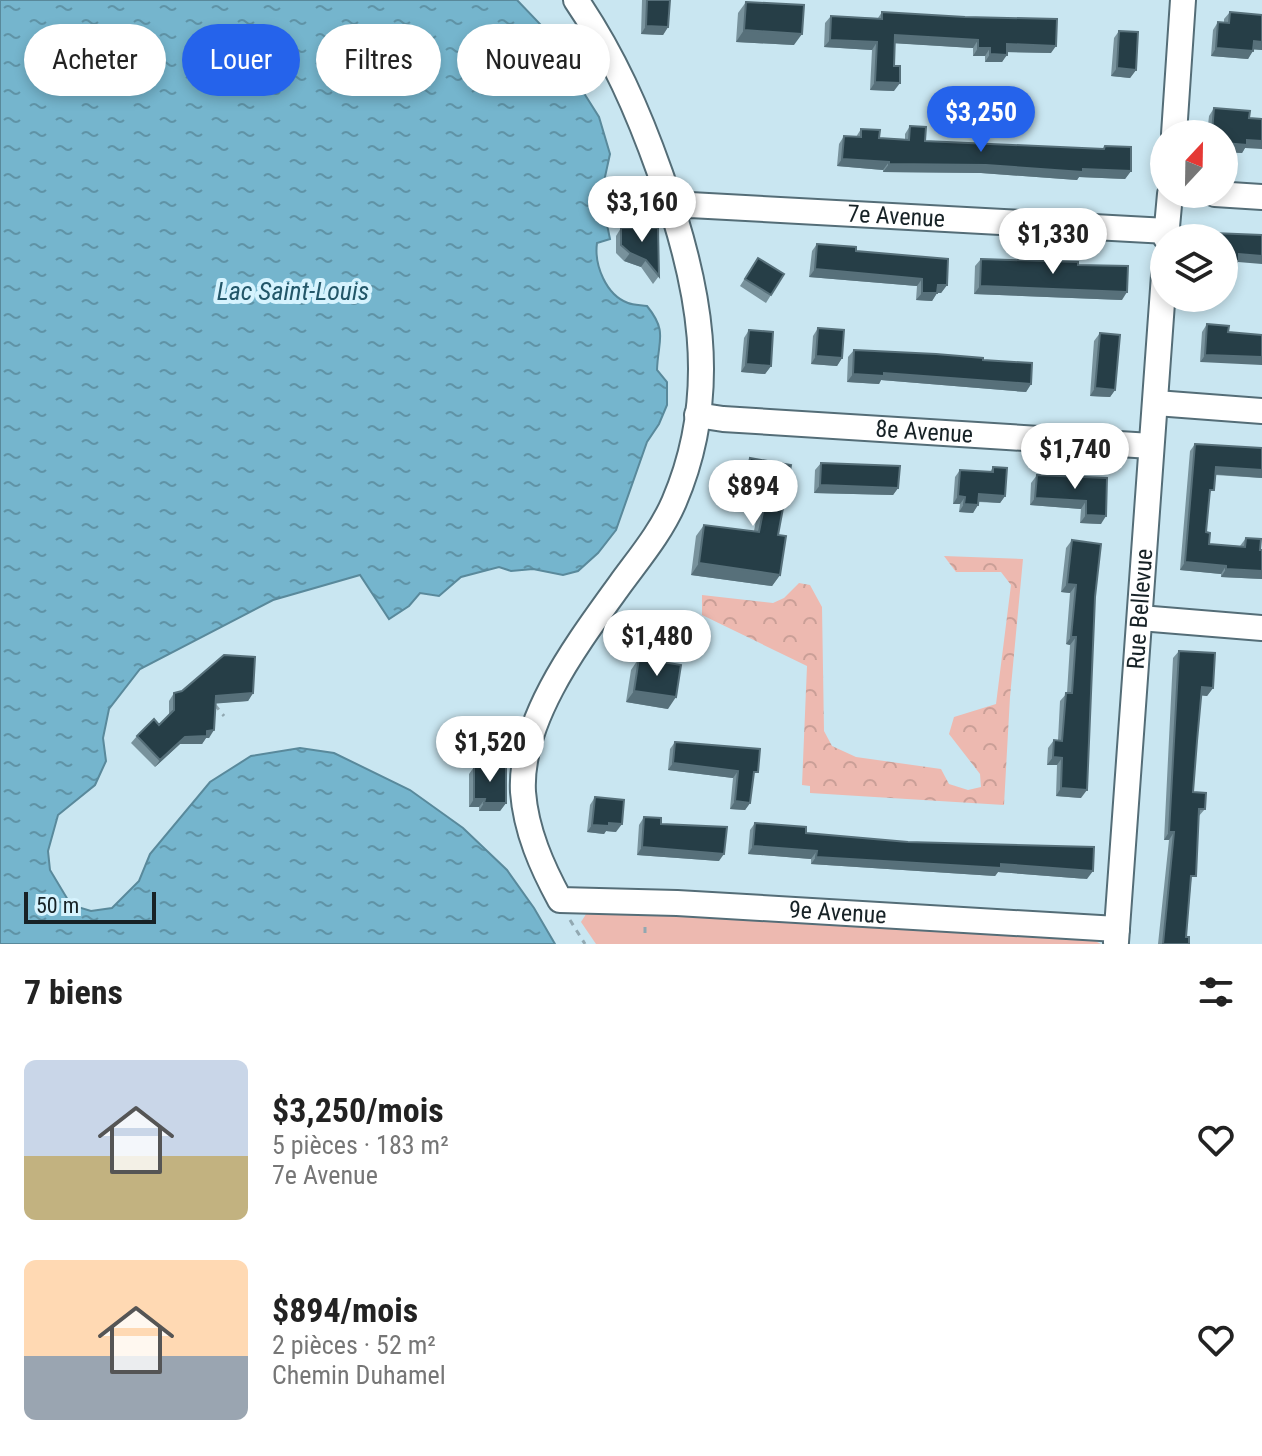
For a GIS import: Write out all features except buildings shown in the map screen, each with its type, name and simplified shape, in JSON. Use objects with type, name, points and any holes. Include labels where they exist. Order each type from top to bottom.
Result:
[{"type":"street","points":[[564,908],[539,857],[526,815],[524,778],[528,745],[538,717],[558,679],[671,509],[685,471],[697,415],[702,363],[700,321],[692,272],[673,209],[634,102],[613,59],[576,0]]},
{"type":"street","points":[[1175,120],[1183,0]]},
{"type":"street","points":[[1238,195],[1262,197]]},
{"type":"street","name":"7e Avenue","points":[[673,209],[690,205],[1150,233]]},
{"type":"street","name":"Rue Bellevue","points":[[1116,937],[1162,312]]},
{"type":"street","points":[[1156,403],[1262,411]]},
{"type":"street","name":"8e Avenue","points":[[697,415],[1151,446]]},
{"type":"street","points":[[1140,618],[1262,628]]},
{"type":"street","name":"9e Avenue","points":[[564,908],[677,903],[1116,937]]},
{"type":"path","points":[[215,705],[224,716]]},
{"type":"path","points":[[564,908],[585,944]]},
{"type":"green space","points":[[944,556],[1023,559],[1004,805],[810,793],[810,786],[802,785],[807,666],[702,615],[702,595],[773,603],[784,598],[799,583],[810,585],[822,607],[824,731],[832,746],[856,757],[941,769],[949,784],[968,790],[981,787],[980,774],[949,734],[954,717],[996,704],[1011,585],[1001,572],[956,572]]},
{"type":"green space","points":[[599,909],[1089,938],[1101,944],[596,944],[581,922],[588,911]]},
{"type":"water","name":"Lac Saint-Louis","points":[[0,0],[517,0],[540,24],[457,24],[457,96],[586,96],[599,117],[610,154],[601,195],[610,239],[597,243],[597,261],[613,293],[628,303],[647,306],[660,330],[657,370],[667,382],[667,405],[647,442],[616,530],[598,553],[578,571],[563,575],[533,569],[511,571],[499,567],[461,577],[439,596],[420,593],[409,606],[389,619],[360,575],[273,600],[140,669],[109,709],[103,738],[106,761],[95,785],[58,815],[48,851],[50,870],[71,905],[91,911],[112,908],[139,881],[150,854],[210,782],[251,756],[300,748],[334,753],[410,790],[463,828],[507,870],[555,944],[0,944]]}]
